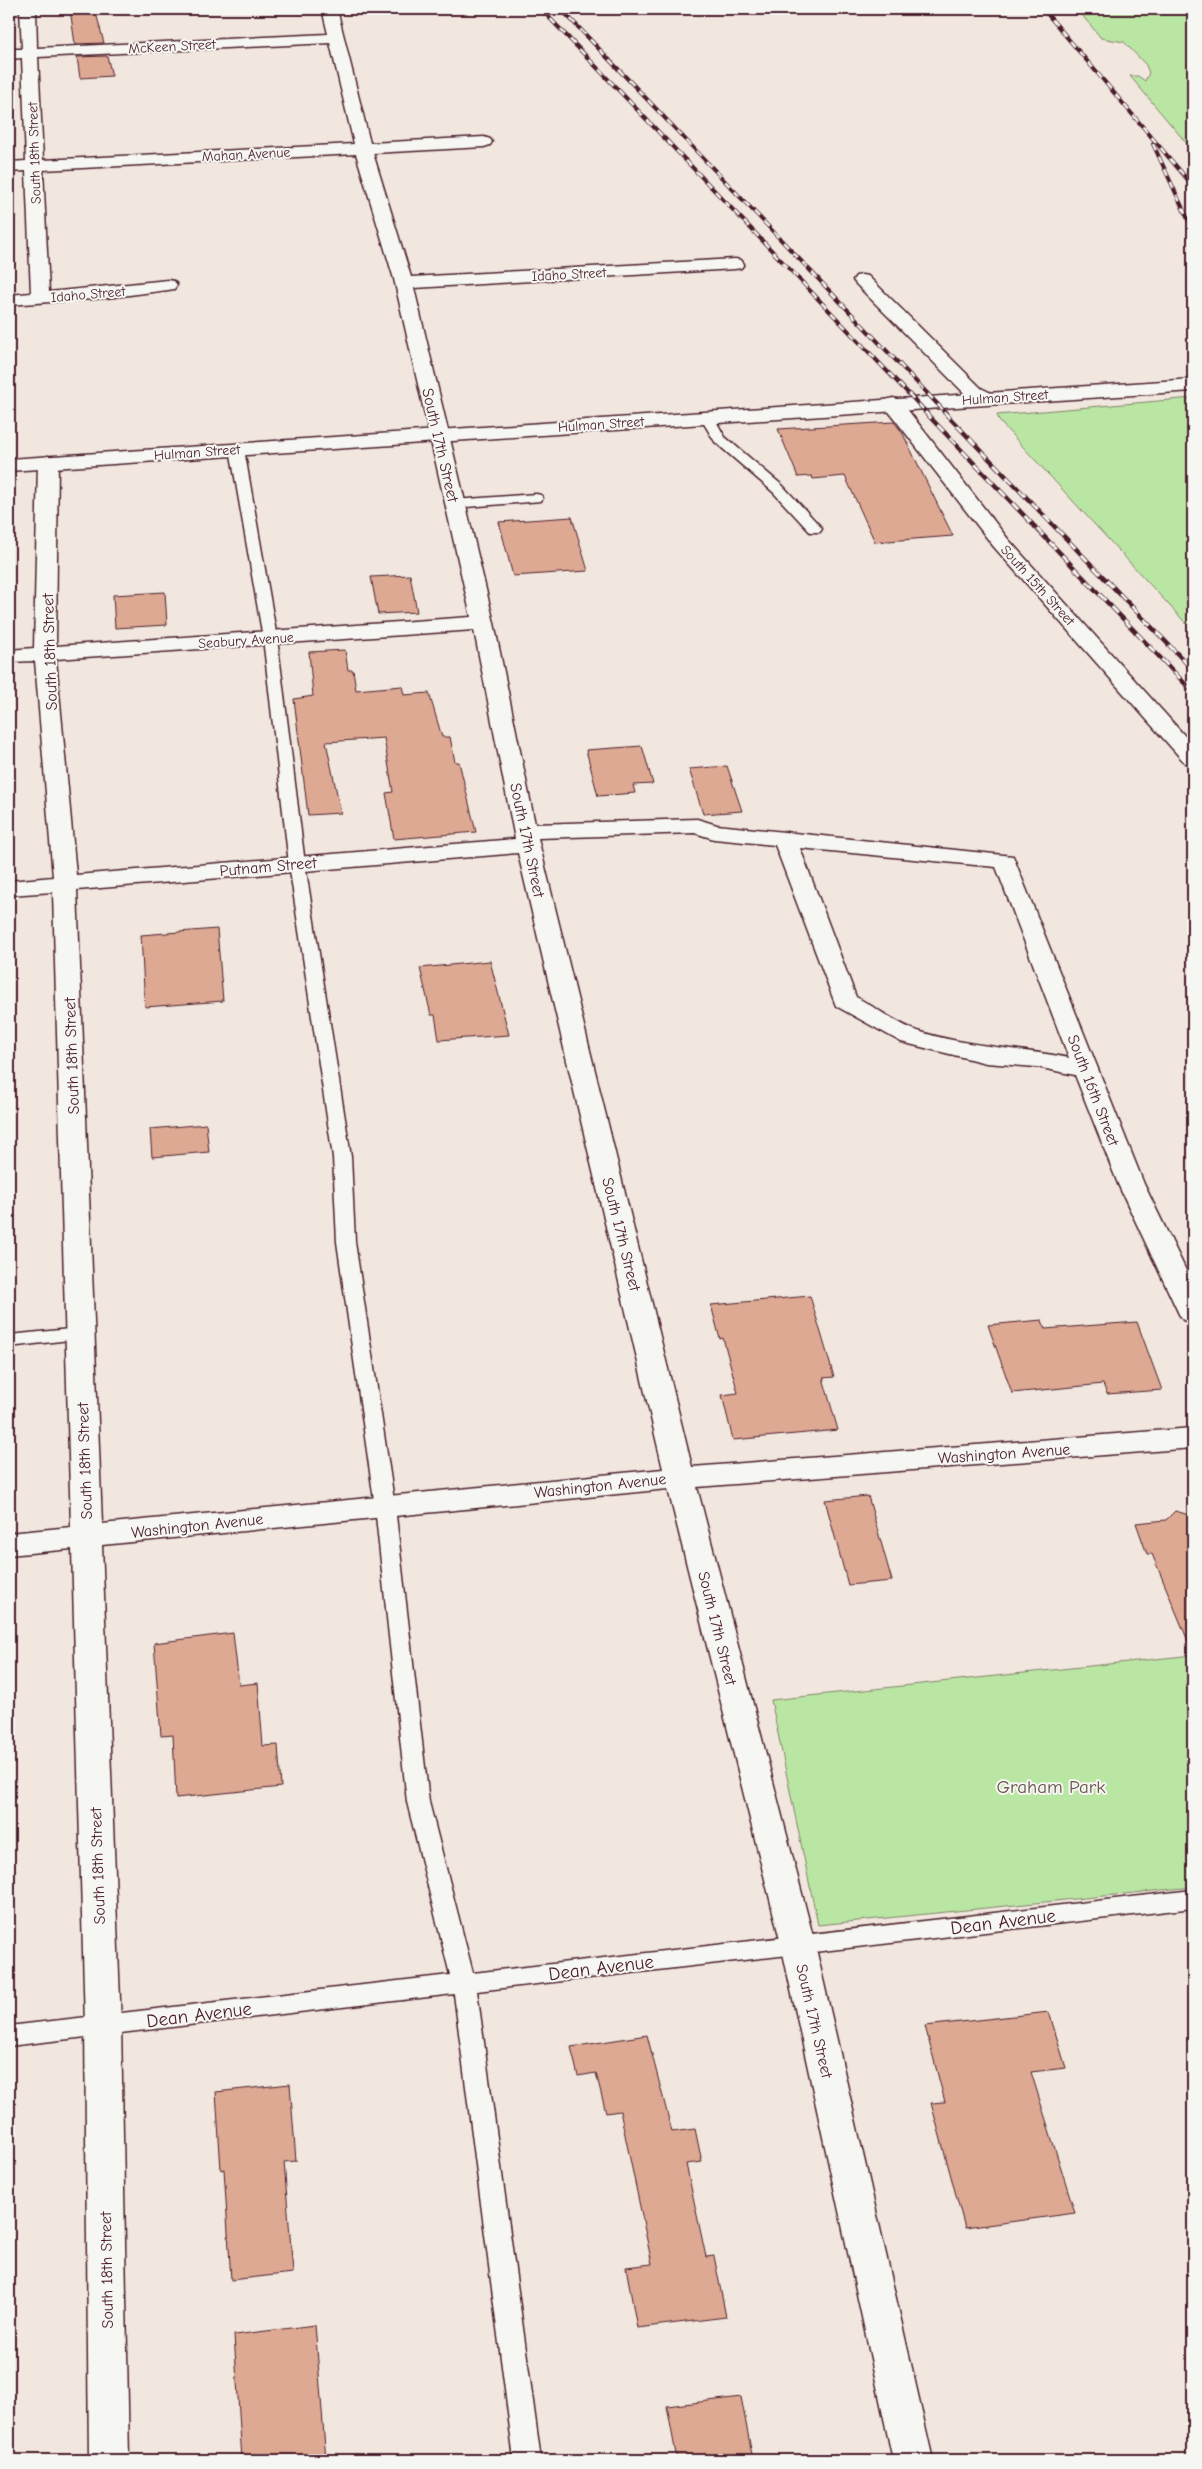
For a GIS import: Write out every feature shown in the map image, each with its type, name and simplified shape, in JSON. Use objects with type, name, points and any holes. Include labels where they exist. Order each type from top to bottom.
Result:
[{"type":"street","name":"South 18th Street","points":[[28,9],[40,298]]},
{"type":"street","name":"South 17th Street","points":[[330,9],[363,148],[404,283],[483,623],[526,838],[680,1478],[798,1944],[913,2460]]},
{"type":"street","name":"McKeen Street","points":[[9,54],[336,38]]},
{"type":"street","name":"Mahan Avenue","points":[[9,167],[484,142]]},
{"type":"street","name":"Idaho Street","points":[[404,283],[735,264]]},
{"type":"street","points":[[862,280],[974,392],[986,398]]},
{"type":"street","name":"Idaho Street","points":[[9,300],[168,285]]},
{"type":"street","name":"Hulman Street","points":[[9,465],[707,416],[1193,385]]},
{"type":"street","name":"South 15th Street","points":[[893,404],[1001,543],[1193,758]]},
{"type":"street","name":"South 18th Street","points":[[48,462],[45,654],[66,883],[103,2025],[109,2460]]},
{"type":"street","name":"Seabury Avenue","points":[[9,656],[483,623]]},
{"type":"street","name":"Putnam Street","points":[[9,888],[297,864],[526,838],[697,826],[714,832],[1005,862]]},
{"type":"street","points":[[785,840],[845,1001],[910,1037],[986,1055],[1037,1059],[1086,1069]]},
{"type":"street","name":"South 16th Street","points":[[1005,862],[1131,1184],[1193,1314]]},
{"type":"street","name":"Washington Avenue","points":[[9,1544],[680,1478],[1193,1438]]},
{"type":"lane","points":[[707,416],[720,439],[778,489],[815,529]]},
{"type":"lane","points":[[237,449],[270,638],[297,864],[342,1157],[346,1242],[385,1506],[418,1802],[464,1983],[528,2460]]},
{"type":"lane","points":[[454,504],[536,498]]},
{"type":"lane","points":[[9,1340],[80,1334]]},
{"type":"lane","name":"Dean Avenue","points":[[9,2036],[1193,1899]]},
{"type":"green space","points":[[1077,9],[1193,9],[1193,151],[1130,76],[1138,76],[1145,81],[1149,73],[1146,65],[1124,42],[1101,38]]},
{"type":"green space","points":[[1193,398],[1193,631],[1000,422],[997,415]]},
{"type":"green space","name":"Graham Park","points":[[1193,1655],[1193,1887],[818,1925],[771,1700]]},
{"type":"building","points":[[70,9],[95,9],[104,43],[75,44]]},
{"type":"building","points":[[107,56],[112,76],[80,78],[77,57]]},
{"type":"building","points":[[894,422],[902,432],[953,536],[875,542],[845,476],[813,479],[812,476],[798,477],[778,429]]},
{"type":"building","points":[[572,517],[588,571],[513,576],[499,522]]},
{"type":"building","points":[[410,575],[417,612],[378,614],[371,577]]},
{"type":"building","points":[[165,592],[167,625],[115,628],[113,595]]},
{"type":"building","points":[[345,650],[348,670],[353,670],[356,690],[402,686],[404,695],[429,693],[442,737],[450,737],[455,762],[459,762],[476,832],[394,839],[386,793],[393,792],[384,738],[326,742],[341,813],[308,815],[294,699],[313,696],[309,652]]},
{"type":"building","points":[[642,746],[653,784],[633,785],[635,793],[598,796],[586,750]]},
{"type":"building","points":[[727,766],[742,811],[703,814],[689,769]]},
{"type":"building","points":[[217,929],[223,1001],[145,1007],[141,935]]},
{"type":"building","points":[[490,961],[509,1035],[439,1040],[435,1015],[431,1015],[420,968]]},
{"type":"building","points":[[206,1124],[209,1152],[152,1157],[150,1129]]},
{"type":"building","points":[[810,1296],[834,1377],[823,1378],[838,1430],[733,1440],[722,1395],[738,1393],[723,1338],[720,1339],[711,1305]]},
{"type":"building","points":[[1042,1320],[1045,1329],[1137,1322],[1162,1390],[1107,1394],[1103,1384],[1012,1393],[988,1325]]},
{"type":"building","points":[[868,1496],[892,1581],[848,1585],[825,1500]]},
{"type":"building","points":[[1175,1511],[1193,1516],[1193,1653],[1152,1554],[1147,1554],[1136,1523],[1166,1520]]},
{"type":"building","points":[[233,1633],[239,1685],[258,1683],[263,1746],[278,1745],[281,1787],[176,1798],[173,1735],[161,1736],[154,1643]]},
{"type":"building","points":[[1049,2012],[1066,2068],[1031,2072],[1075,2213],[965,2228],[931,2103],[945,2102],[925,2026]]},
{"type":"building","points":[[647,2035],[672,2132],[695,2129],[702,2162],[686,2164],[706,2257],[714,2256],[726,2317],[637,2328],[626,2267],[652,2264],[620,2111],[606,2113],[596,2073],[578,2076],[571,2047]]},
{"type":"building","points":[[290,2084],[296,2161],[284,2162],[293,2273],[231,2280],[224,2169],[221,2170],[216,2092]]},
{"type":"building","points":[[315,2325],[326,2460],[242,2460],[234,2335]]},
{"type":"building","points":[[741,2397],[753,2460],[677,2460],[667,2406]]},
{"type":"railway","points":[[541,9],[927,413]]},
{"type":"railway","points":[[561,9],[946,413]]},
{"type":"railway","points":[[1043,9],[1193,186]]},
{"type":"railway","points":[[1153,144],[1193,230]]},
{"type":"railway","points":[[925,412],[1193,692]]},
{"type":"railway","points":[[944,412],[1193,670]]}]
